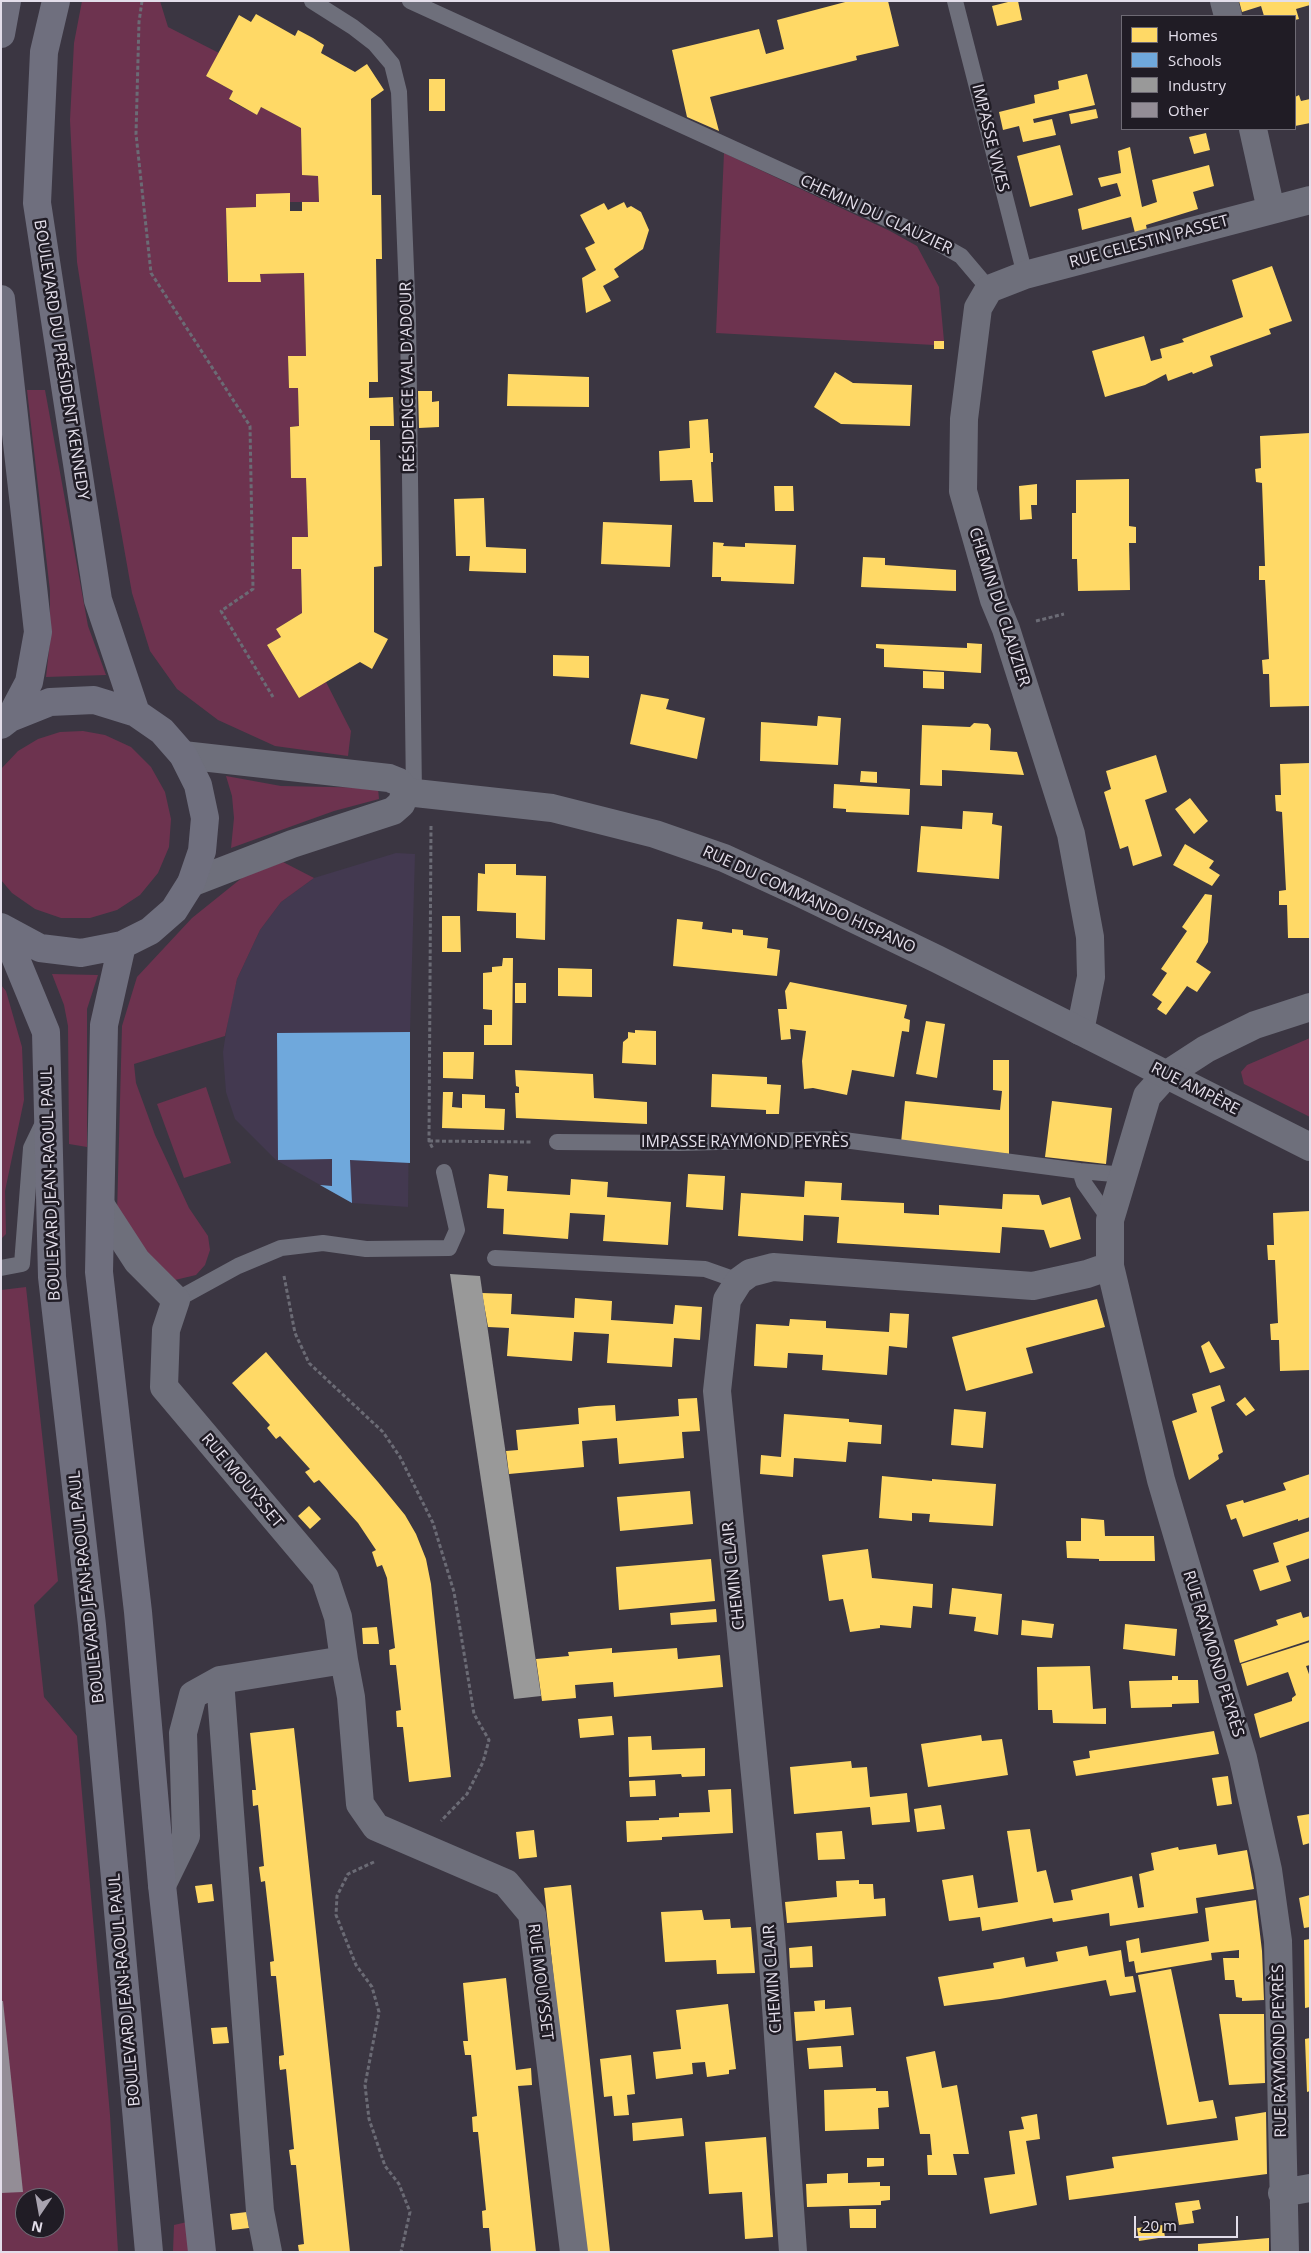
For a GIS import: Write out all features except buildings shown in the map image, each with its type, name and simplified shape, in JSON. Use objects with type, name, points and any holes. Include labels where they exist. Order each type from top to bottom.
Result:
[{"type":"main road","points":[[1,34],[7,1]]},
{"type":"main road","name":"BOULEVARD DU PRÉSIDENT KENNEDY","points":[[56,1],[44,52],[37,203],[98,600],[136,713]]},
{"type":"main road","points":[[1,299],[38,632],[29,682],[6,721]]},
{"type":"main road","points":[[3,928],[40,948],[81,953],[122,945],[150,931],[174,910],[192,883],[202,851],[205,818],[198,785],[183,755],[162,731],[136,713],[94,700],[50,702],[6,721]]},
{"type":"main road","name":"BOULEVARD JEAN-RAOUL PAUL","points":[[3,928],[46,1032],[52,1278],[92,1625],[149,2252]]},
{"type":"main road","points":[[122,945],[104,1025],[102,1207],[99,1272],[138,1612],[162,1885],[202,2252]]},
{"type":"street","points":[[1224,1],[1228,15]]},
{"type":"street","points":[[1252,130],[1271,210]]},
{"type":"street","name":"RUE CELESTIN PASSET","points":[[989,288],[1025,275],[1310,200]]},
{"type":"street","name":"CHEMIN DU CLAUZIER","points":[[989,288],[978,308],[974,328],[964,419],[963,491],[994,600],[1006,629],[1071,834],[1090,937],[1090,977],[1080,1031]]},
{"type":"street","points":[[183,755],[389,778],[417,794],[393,811],[292,844],[192,883]]},
{"type":"street","name":"RUE DU COMMANDO HISPANO","points":[[417,794],[552,808],[655,834],[724,858],[937,959],[1080,1031]]},
{"type":"street","name":"RUE RAYMOND PEYRÈS","points":[[1285,2252],[1282,2193],[1278,1941],[1268,1870],[1246,1766],[1161,1480],[1110,1266],[1110,1220],[1125,1175],[1146,1096],[1166,1075],[1206,1049],[1255,1025],[1310,1007]]},
{"type":"street","name":"RUE AMPÈRE","points":[[1080,1031],[1310,1147]]},
{"type":"street","points":[[102,1207],[137,1261],[176,1300]]},
{"type":"street","points":[[739,1280],[750,1273],[773,1267],[1033,1286],[1087,1274],[1110,1266]]},
{"type":"street","name":"CHEMIN CLAIR","points":[[739,1280],[727,1300],[717,1391],[771,1935],[793,2252]]},
{"type":"street","name":"RUE MOUYSSET","points":[[176,1300],[166,1330],[164,1387],[325,1578],[338,1617],[350,1697],[360,1804],[376,1827],[506,1883],[532,1914],[574,2252]]},
{"type":"street","points":[[162,1885],[186,1836],[183,1733],[193,1695],[220,1680],[344,1660]]},
{"type":"street","points":[[220,1680],[260,2211],[268,2252]]},
{"type":"street","points":[[1282,2193],[1310,2188]]},
{"type":"lane","name":"RÉSIDENCE VAL D'ADOUR","points":[[312,1],[353,27],[375,44],[392,64],[398,92],[408,319],[417,794]]},
{"type":"lane","name":"CHEMIN DU CLAUZIER","points":[[410,1],[931,239],[961,256],[989,288]]},
{"type":"lane","name":"IMPASSE VIVES","points":[[955,1],[1025,275]]},
{"type":"lane","points":[[1,1268],[22,1264],[30,1148],[48,1112]]},
{"type":"lane","name":"IMPASSE RAYMOND PEYRÈS","points":[[557,1142],[679,1144],[836,1139],[1080,1171],[1125,1175]]},
{"type":"lane","points":[[1080,1171],[1084,1183],[1110,1220]]},
{"type":"lane","points":[[176,1300],[238,1266],[281,1248],[323,1243],[366,1249],[449,1248],[457,1230],[444,1172]]},
{"type":"lane","points":[[494,1258],[705,1269],[739,1280]]},
{"type":"path","points":[[142,1],[139,22],[136,134],[150,273],[250,426],[253,589],[221,611],[273,697]]},
{"type":"path","points":[[417,794],[429,1141],[444,1172]]},
{"type":"path","points":[[429,1141],[557,1142]]},
{"type":"path","points":[[281,1248],[284,1284],[295,1333],[309,1363],[383,1432],[400,1457],[433,1523],[454,1592],[474,1714],[489,1740],[483,1762],[467,1794],[414,1843],[348,1874],[337,1896],[336,1915],[356,1965],[372,1987],[379,2012],[365,2085],[369,2119],[386,2166],[399,2184],[410,2212],[401,2252]]},
{"type":"shaded area","points":[[82,1],[160,1],[168,27],[219,53],[206,76],[233,91],[229,100],[257,115],[261,107],[301,128],[302,175],[318,176],[319,202],[290,202],[256,207],[226,208],[227,274],[228,282],[261,282],[260,274],[304,273],[306,356],[288,356],[289,388],[298,388],[299,426],[290,427],[291,478],[306,478],[308,537],[292,538],[292,569],[301,569],[302,613],[276,629],[281,637],[267,645],[299,698],[326,682],[351,731],[348,756],[275,746],[218,720],[177,689],[150,651],[132,593],[104,435],[77,262],[70,120],[74,43]]},
{"type":"shaded area","points":[[724,153],[890,231],[917,246],[939,287],[944,341],[934,341],[934,345],[716,333]]},
{"type":"shaded area","points":[[27,390],[45,390],[88,626],[106,675],[46,677],[50,641],[50,591]]},
{"type":"shaded area","points":[[83,731],[105,735],[131,747],[151,767],[165,792],[171,819],[169,847],[158,873],[140,895],[117,910],[90,918],[61,918],[35,909],[12,893],[1,880],[1,769],[18,751],[38,739],[60,732]]},
{"type":"shaded area","points":[[226,776],[281,786],[378,788],[379,799],[334,811],[231,848],[234,818],[232,796]]},
{"type":"shaded area","points":[[396,853],[415,854],[408,1207],[352,1203],[276,1160],[235,1119],[226,1092],[223,1052],[237,979],[260,930],[281,902],[314,878]]},
{"type":"shaded area","points":[[283,862],[314,878],[281,902],[260,930],[237,979],[225,1036],[134,1064],[136,1083],[155,1135],[189,1208],[208,1236],[210,1250],[205,1265],[196,1275],[175,1280],[160,1273],[117,1214],[122,1026],[137,977],[192,918],[243,877]]},
{"type":"shaded area","points":[[52,974],[98,975],[87,1009],[87,1147],[69,1144],[68,1026],[64,1005]]},
{"type":"shaded area","points":[[1,985],[6,991],[22,1047],[24,1100],[5,1191],[6,1234],[1,1239]]},
{"type":"shaded area","points":[[1310,1038],[1310,1117],[1244,1084],[1241,1072],[1247,1065]]},
{"type":"shaded area","points":[[206,1087],[231,1163],[184,1178],[157,1104]]},
{"type":"shaded area","points":[[26,1287],[58,1581],[34,1605],[44,1697],[77,1736],[110,2115],[118,2252],[1,2252],[1,1290]]},
{"type":"shaded area","points":[[187,2222],[194,2252],[173,2252],[174,2225]]}]
